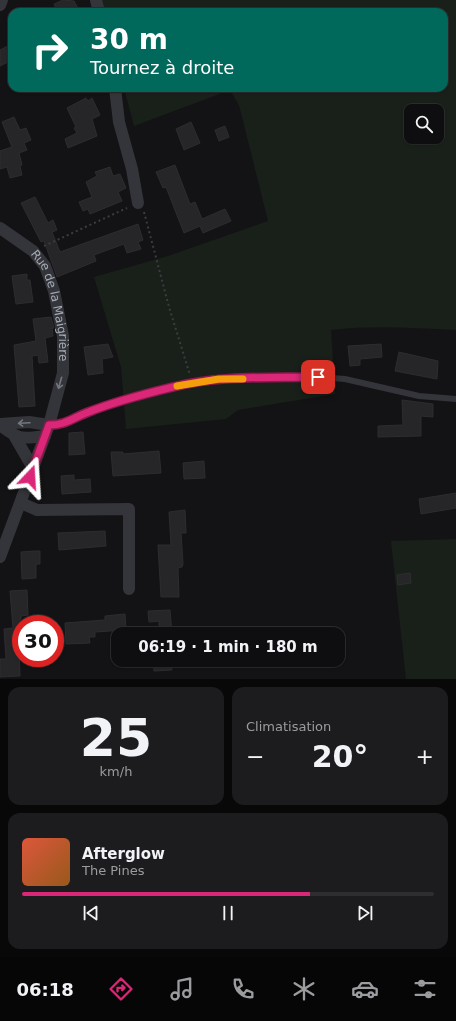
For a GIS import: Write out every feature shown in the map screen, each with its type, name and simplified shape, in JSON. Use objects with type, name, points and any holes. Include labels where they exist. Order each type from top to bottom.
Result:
[{"type":"street","points":[[0,4],[2,0]]},
{"type":"street","points":[[115,92],[119,122],[132,169],[138,204]]},
{"type":"street","name":"Rue de la Maigrière","points":[[0,228],[34,250],[45,266],[54,291],[63,336],[63,373],[47,430],[0,557]]},
{"type":"street","points":[[0,425],[29,422],[47,430]]},
{"type":"street","points":[[0,425],[15,437],[33,468]]},
{"type":"street","points":[[15,437],[30,438],[47,430]]},
{"type":"street","points":[[21,503],[37,510],[129,508],[129,589]]},
{"type":"lane","points":[[47,430],[108,406],[192,383],[219,379],[345,379],[419,396],[456,399]]},
{"type":"path","points":[[34,250],[138,204],[145,215],[168,307],[186,359],[192,383]]},
{"type":"shaded area","points":[[101,0],[456,0],[456,330],[378,327],[331,330],[335,394],[238,410],[226,419],[126,429],[121,367],[94,277],[168,256],[268,221],[239,105],[231,92],[448,92],[448,8],[103,8]]},
{"type":"shaded area","points":[[125,92],[225,92],[134,126]]},
{"type":"shaded area","points":[[456,539],[456,679],[406,679],[391,541]]},
{"type":"building","points":[[63,0],[74,1],[78,8],[56,8],[54,4]]},
{"type":"building","points":[[8,46],[8,62],[0,66],[0,50]]},
{"type":"building","points":[[86,98],[88,101],[92,98],[100,115],[92,119],[97,136],[68,148],[65,139],[77,133],[74,128],[76,127],[67,108]]},
{"type":"building","points":[[14,117],[20,130],[26,128],[31,140],[24,143],[27,150],[19,153],[22,165],[20,166],[22,175],[10,178],[7,167],[0,169],[0,151],[12,147],[2,122]]},
{"type":"building","points":[[191,122],[200,143],[184,150],[176,129]]},
{"type":"building","points":[[225,126],[229,137],[219,141],[215,130]]},
{"type":"building","points":[[175,165],[190,204],[195,202],[202,219],[225,209],[231,221],[203,233],[200,226],[184,233],[166,187],[163,188],[156,172]]},
{"type":"building","points":[[110,167],[113,176],[120,174],[126,188],[118,192],[122,201],[90,214],[88,209],[83,211],[79,202],[92,197],[86,182],[97,176],[95,172]]},
{"type":"building","points":[[35,197],[48,223],[53,220],[57,230],[52,232],[60,252],[138,224],[143,240],[138,242],[141,249],[127,253],[124,244],[94,255],[96,261],[57,277],[44,241],[41,242],[21,203]]},
{"type":"building","points":[[27,274],[27,280],[30,280],[33,302],[16,304],[12,276]]},
{"type":"building","points":[[51,317],[54,328],[52,328],[53,336],[45,338],[48,362],[39,363],[38,355],[32,356],[35,406],[19,407],[14,345],[36,341],[33,319]]},
{"type":"building","points":[[108,344],[113,357],[102,359],[103,373],[88,375],[84,347]]},
{"type":"building","points":[[381,344],[382,357],[360,359],[360,365],[350,366],[348,346]]},
{"type":"building","points":[[399,352],[438,361],[437,379],[395,371]]},
{"type":"building","points":[[402,400],[433,404],[433,417],[421,416],[421,436],[378,437],[378,426],[403,425]]},
{"type":"building","points":[[83,432],[85,454],[69,455],[69,433]]},
{"type":"building","points":[[159,451],[161,473],[113,476],[111,452],[123,452],[123,454]]},
{"type":"building","points":[[204,461],[205,478],[184,479],[183,463]]},
{"type":"building","points":[[74,475],[74,480],[90,479],[91,492],[62,494],[61,476]]},
{"type":"building","points":[[456,493],[456,508],[421,514],[419,499]]},
{"type":"building","points":[[185,510],[186,533],[181,533],[183,564],[182,567],[178,568],[179,597],[161,597],[158,545],[171,545],[169,512]]},
{"type":"building","points":[[105,531],[106,546],[59,550],[58,533]]},
{"type":"building","points":[[40,551],[40,564],[36,564],[36,578],[22,579],[21,552]]},
{"type":"building","points":[[410,573],[411,583],[398,585],[397,575]]},
{"type":"building","points":[[27,590],[28,615],[12,616],[10,591]]},
{"type":"building","points":[[170,610],[171,627],[159,627],[159,621],[149,622],[148,611]]},
{"type":"building","points":[[125,614],[126,627],[111,627],[111,631],[95,632],[95,637],[89,637],[90,643],[66,644],[65,623],[105,620],[105,616]]},
{"type":"building","points":[[12,628],[12,667],[20,667],[20,676],[0,677],[0,659],[6,659],[4,629]]},
{"type":"building","points":[[154,667],[172,667],[172,670],[154,671]]},
{"type":"slow traffic","points":[[177,386],[219,379],[243,379]]},
{"type":"route","points":[[30,477],[49,425],[61,425],[86,414],[174,386],[219,379],[318,377]]}]
